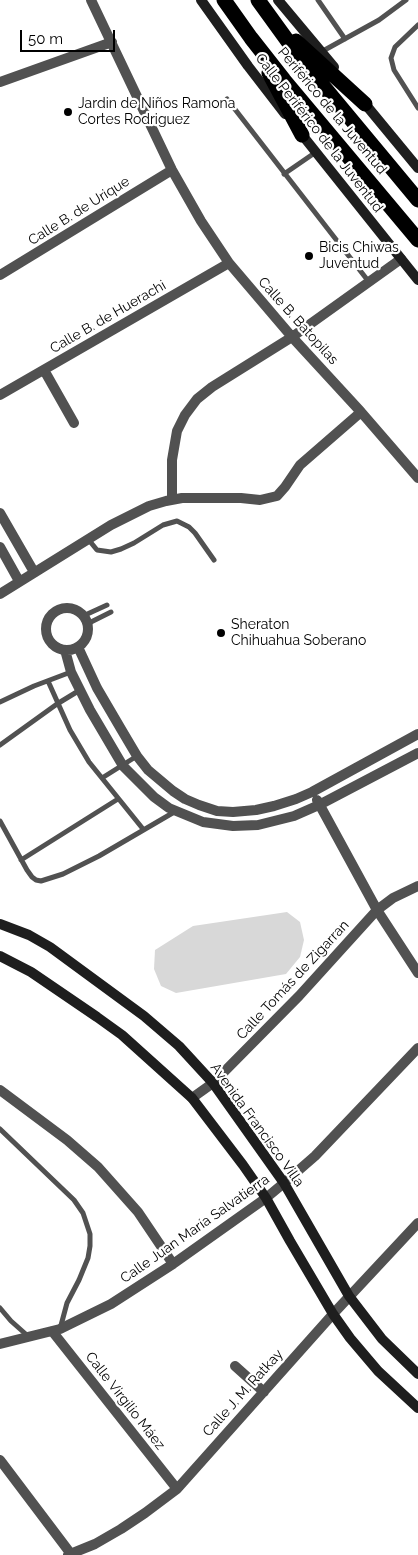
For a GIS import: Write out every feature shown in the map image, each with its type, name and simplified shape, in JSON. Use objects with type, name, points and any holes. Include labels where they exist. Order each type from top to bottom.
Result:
[{"type":"highway","name":"Periférico de la Juventud","points":[[224,0],[290,88],[418,240]]},
{"type":"highway","name":"Periférico de la Juventud","points":[[258,0],[300,58],[418,200]]},
{"type":"highway","points":[[268,14],[365,104]]},
{"type":"highway","points":[[251,38],[302,135]]},
{"type":"main road","name":"Calle Periférico de la Juventud","points":[[201,0],[248,66],[418,280]]},
{"type":"main road","points":[[278,0],[418,168]]},
{"type":"main road","name":"Avenida Francisco Villa","points":[[0,924],[29,935],[50,947],[144,1016],[179,1046],[213,1083],[284,1183],[349,1296],[382,1338],[418,1374]]},
{"type":"main road","points":[[0,956],[31,972],[122,1035],[192,1098],[266,1198],[333,1314],[350,1338],[378,1371],[417,1406]]},
{"type":"street","name":"Calle B. Batopilas","points":[[91,0],[172,170],[201,221],[229,263],[292,336],[362,412],[418,478]]},
{"type":"street","points":[[0,82],[112,42]]},
{"type":"street","name":"Calle B. de Urique","points":[[0,275],[172,170]]},
{"type":"street","points":[[172,499],[172,460],[177,431],[184,415],[197,399],[212,387],[292,336],[401,259]]},
{"type":"street","name":"Calle B. de Huerachi","points":[[0,395],[229,263]]},
{"type":"street","points":[[44,370],[74,423]]},
{"type":"street","points":[[0,594],[111,525],[149,506],[172,499],[241,498],[260,500],[277,496],[285,488],[300,465],[362,412]]},
{"type":"street","points":[[0,513],[34,572]]},
{"type":"street","points":[[0,546],[19,581]]},
{"type":"street","points":[[68,608],[74,609],[85,620],[86,639],[78,647],[72,650],[65,650],[54,646],[47,637],[48,620],[56,611],[68,608]]},
{"type":"street","points":[[78,647],[97,688],[137,756],[148,770],[185,799],[217,811],[233,812],[274,806],[312,792],[418,734]]},
{"type":"street","points":[[65,650],[71,672],[90,710],[123,766],[154,797],[176,812],[204,822],[233,826],[258,824],[294,816],[319,805],[418,753]]},
{"type":"street","points":[[312,792],[377,910],[418,972]]},
{"type":"street","points":[[233,812],[233,826]]},
{"type":"street","name":"Calle Tomás de Zigarran","points":[[192,1098],[213,1083],[299,996],[377,910],[393,898],[418,886]]},
{"type":"street","name":"Calle Juan María Salvatierra","points":[[0,1344],[56,1330],[111,1304],[173,1264],[266,1198],[315,1156],[418,1048]]},
{"type":"street","points":[[0,1090],[67,1140],[98,1167],[138,1212],[173,1264]]},
{"type":"street","name":"Calle J. M. Ratkay","points":[[69,1555],[95,1544],[121,1529],[145,1514],[176,1489],[349,1296],[418,1223]]},
{"type":"street","name":"Calle Virgilio Máez","points":[[56,1330],[176,1489]]},
{"type":"street","points":[[235,1366],[264,1392]]},
{"type":"street","points":[[0,1460],[69,1555]]},
{"type":"lane","points":[[318,0],[345,38]]},
{"type":"lane","points":[[321,52],[379,20],[406,0]]},
{"type":"lane","points":[[418,24],[395,47],[391,58],[394,70],[418,108]]},
{"type":"lane","points":[[227,99],[369,282]]},
{"type":"lane","points":[[284,174],[316,152]]},
{"type":"lane","points":[[88,539],[97,550],[110,552],[134,543],[163,525],[177,521],[189,527],[195,533],[214,560]]},
{"type":"lane","points":[[85,620],[107,605]]},
{"type":"lane","points":[[85,620],[111,612]]},
{"type":"lane","points":[[0,702],[71,672]]},
{"type":"lane","points":[[48,681],[57,704],[89,762],[143,829]]},
{"type":"lane","points":[[0,745],[80,690]]},
{"type":"lane","points":[[102,778],[137,756]]},
{"type":"lane","points":[[21,860],[118,799]]},
{"type":"lane","points":[[0,821],[27,870],[36,880],[50,879],[63,874],[99,856],[143,829],[176,812]]},
{"type":"lane","points":[[0,1129],[74,1200],[83,1213],[88,1225],[90,1234],[88,1258],[56,1330]]},
{"type":"lane","points":[[0,1308],[29,1337]]},
{"type":"shaded area","points":[[287,912],[300,922],[304,940],[300,957],[286,974],[176,993],[161,986],[154,969],[155,950],[193,926]]},
{"type":"place","name":"Jardin de Niños Ramona Cortes Rodriguez","points":[[68,112]]},
{"type":"place","name":"Bicis Chiwas Juventud","points":[[309,256]]},
{"type":"place","name":"Sheraton Chihuahua Soberano","points":[[221,633]]}]
